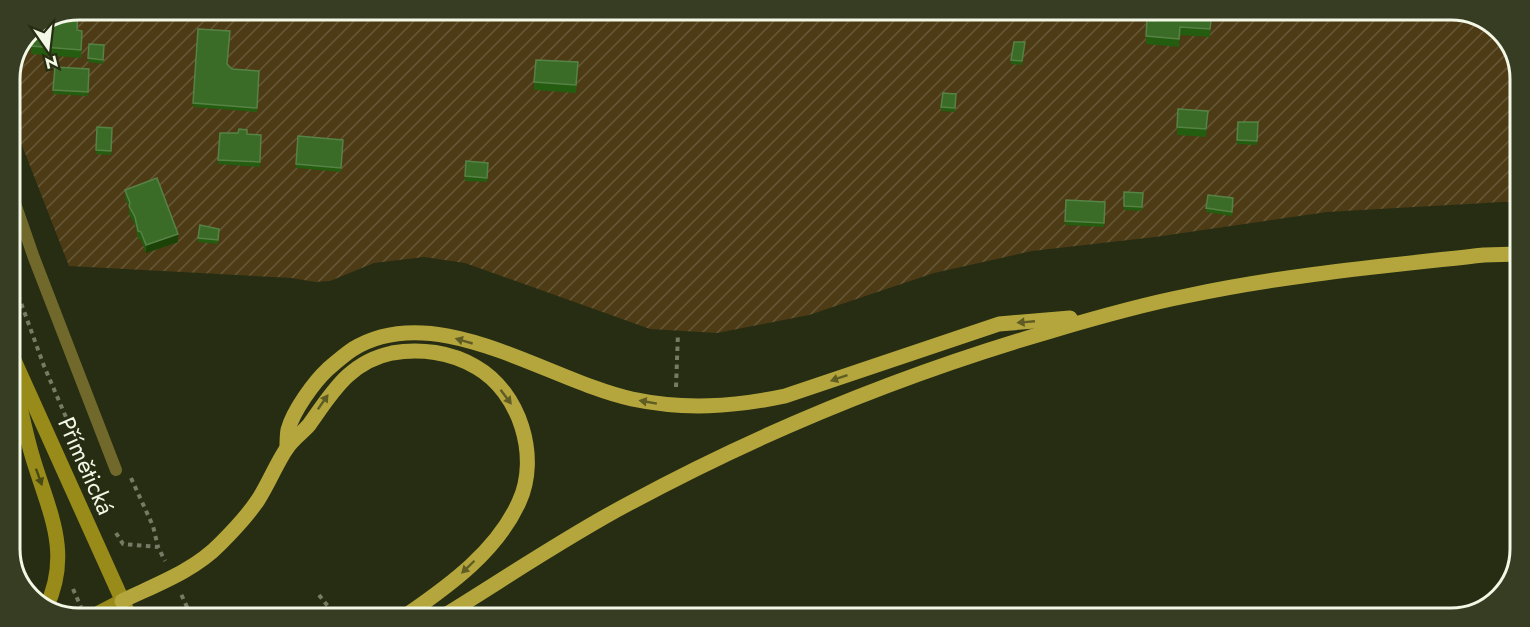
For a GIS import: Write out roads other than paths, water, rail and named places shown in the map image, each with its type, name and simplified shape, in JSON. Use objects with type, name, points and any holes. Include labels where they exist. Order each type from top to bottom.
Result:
[{"type":"main road","points":[[457,608],[571,536],[755,439],[912,375],[985,350],[1105,315],[1240,285],[1484,255],[1510,254]]},
{"type":"main road","points":[[287,448],[288,429],[300,406],[322,375],[354,349],[400,333],[438,333],[502,352],[629,398],[693,407],[751,403],[785,396],[999,324],[1105,315]]},
{"type":"main road","points":[[125,607],[186,570],[218,546],[258,501],[287,448],[307,427],[326,397],[342,379],[365,364],[389,354],[410,350],[446,354],[476,367],[491,379],[520,420],[527,448],[527,471],[520,500],[510,520],[468,568],[443,590],[417,608]]},
{"type":"main road","name":"Přímětická","points":[[20,373],[125,607]]},
{"type":"main road","points":[[20,405],[34,463],[56,526],[57,566],[49,600]]},
{"type":"lane","points":[[20,218],[116,471]]}]
